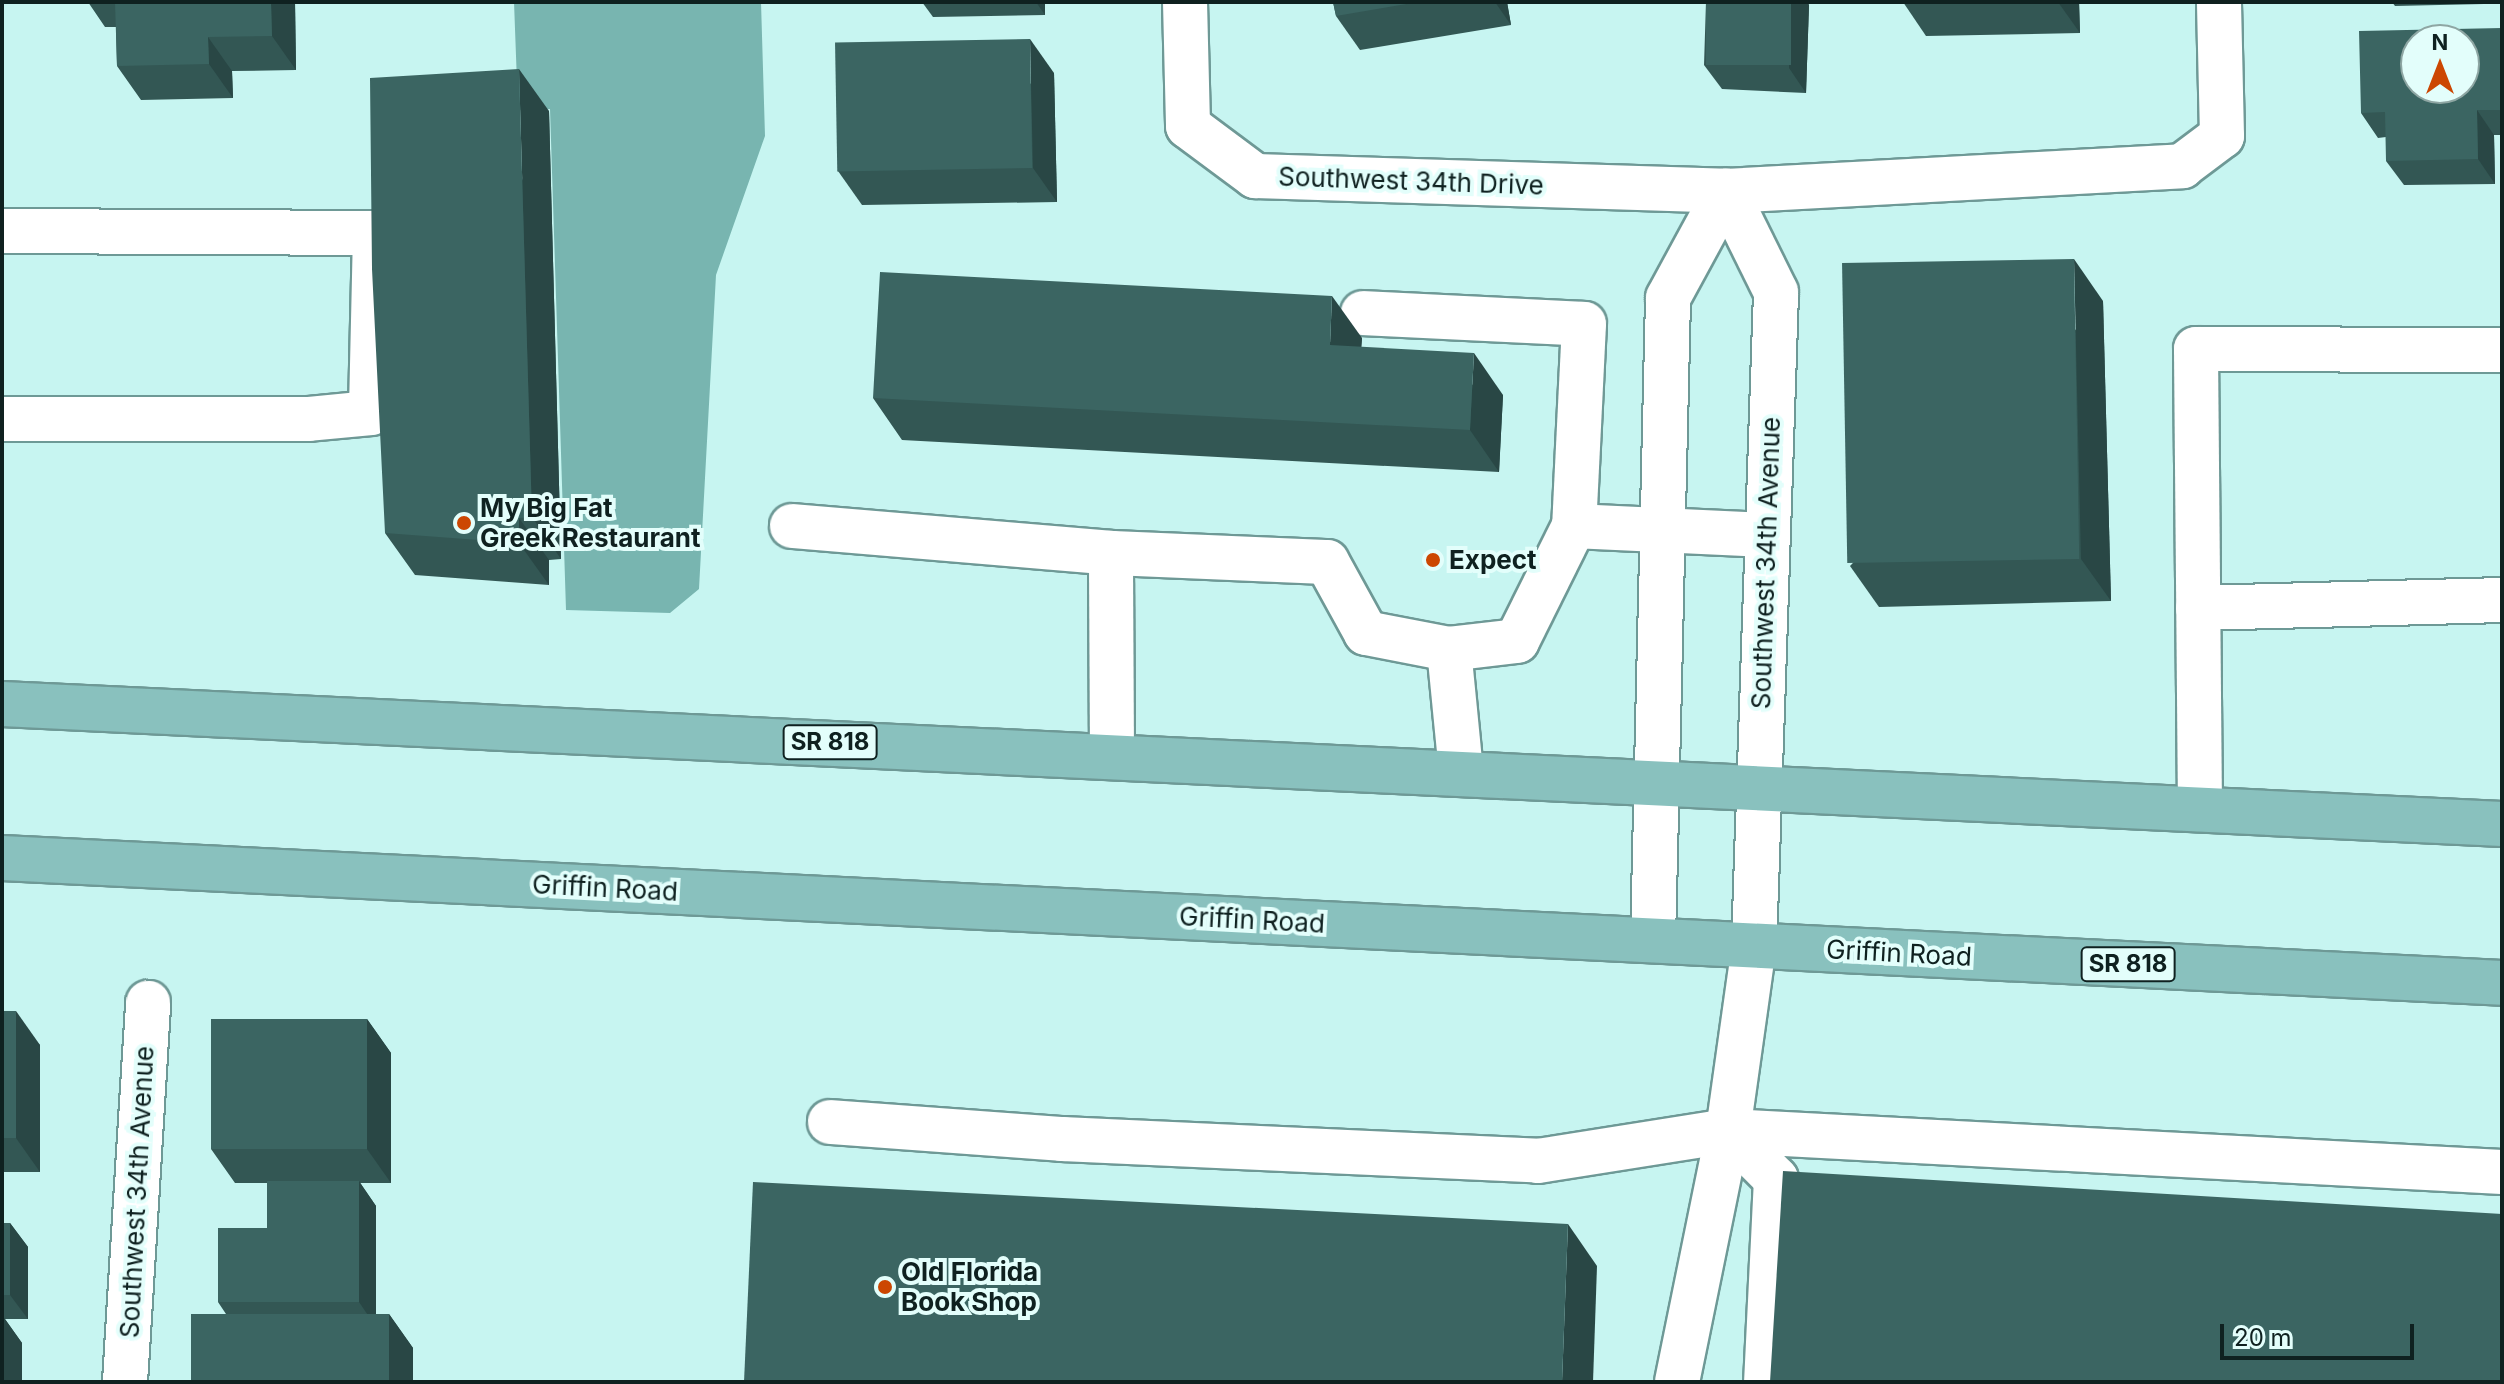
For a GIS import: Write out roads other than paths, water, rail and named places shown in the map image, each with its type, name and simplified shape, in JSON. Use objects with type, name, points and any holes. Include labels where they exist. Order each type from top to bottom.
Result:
[{"type":"main road","name":"SR 818","points":[[2,704],[2502,824]]},
{"type":"main road","name":"Griffin Road","points":[[2,858],[2502,983]]},
{"type":"street","name":"Southwest 34th Drive","points":[[1185,2],[1188,126],[1255,176],[1726,191]]},
{"type":"street","points":[[1653,940],[1665,532],[1668,298],[1726,191],[2182,166],[2222,136],[2219,2]]},
{"type":"street","name":"Southwest 34th Avenue","points":[[1677,1382],[1728,1131],[1754,946],[1776,292],[1726,191]]},
{"type":"street","points":[[2,231],[375,233],[371,413],[309,419],[2,419]]},
{"type":"street","points":[[792,526],[1111,553],[1327,562],[1366,633],[1449,649],[1517,641],[1574,526],[1584,324],[1363,313]]},
{"type":"street","points":[[2200,809],[2196,349],[2502,350]]},
{"type":"street","points":[[1574,526],[1766,535]]},
{"type":"street","points":[[1111,553],[1112,755]]},
{"type":"street","points":[[2198,608],[2502,600]]},
{"type":"street","points":[[1449,649],[1461,772]]},
{"type":"street","name":"Southwest 34th Avenue","points":[[125,1382],[148,1003]]},
{"type":"street","points":[[830,1122],[1062,1139],[1538,1161],[1728,1131],[2502,1172]]},
{"type":"street","points":[[1728,1131],[1776,1179],[1766,1382]]},
{"type":"water","points":[[514,2],[761,2],[765,136],[716,275],[699,589],[670,613],[566,610],[550,109],[518,110]]},
{"type":"place","name":"My Big Fat Greek Restaurant","points":[[464,523]]},
{"type":"place","name":"Expect","points":[[1433,560]]},
{"type":"place","name":"Old Florida Book Shop","points":[[885,1287]]}]
